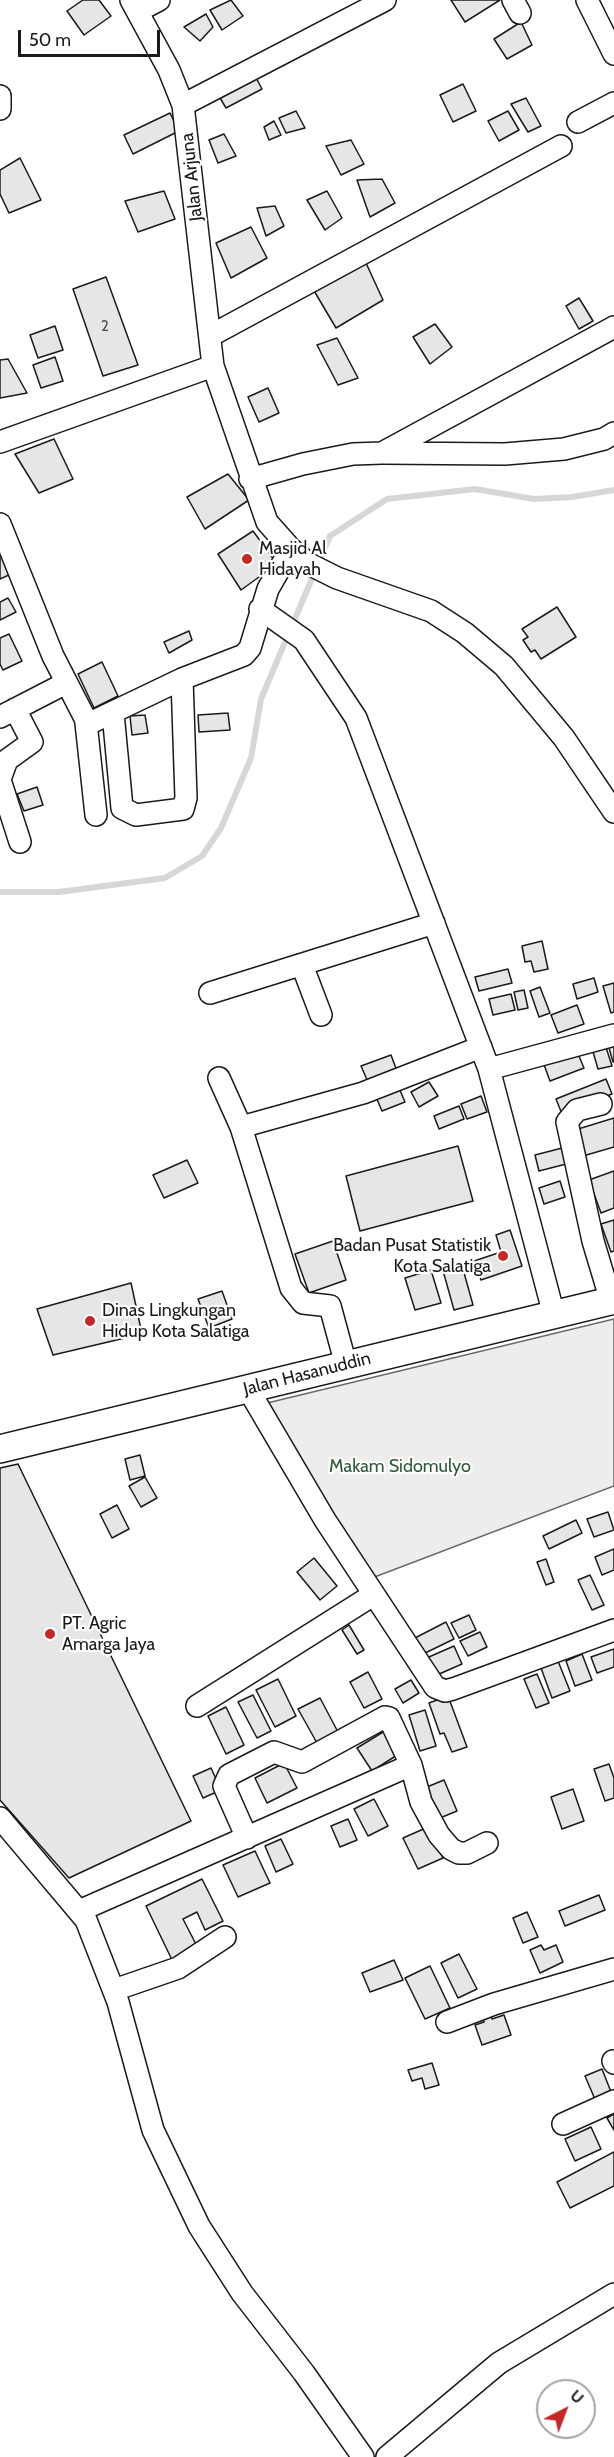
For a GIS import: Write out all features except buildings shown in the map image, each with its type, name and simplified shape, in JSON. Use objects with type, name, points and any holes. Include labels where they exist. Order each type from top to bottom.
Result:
[{"type":"main road","name":"Jalan Hasanuddin","points":[[0,1449],[612,1301]]},
{"type":"street","points":[[134,5],[159,0]]},
{"type":"street","points":[[183,105],[385,0]]},
{"type":"street","points":[[587,0],[614,54]]},
{"type":"street","name":"Jalan Arjuna","points":[[134,5],[169,70],[183,105],[213,366],[250,479],[267,522],[291,549],[309,564],[337,578],[431,611],[465,633],[504,666],[564,738],[614,812]]},
{"type":"street","points":[[0,96],[0,109]]},
{"type":"street","points":[[578,122],[614,103]]},
{"type":"street","points":[[210,336],[561,146]]},
{"type":"street","points":[[382,453],[614,327]]},
{"type":"street","points":[[0,442],[213,366]]},
{"type":"street","points":[[250,479],[303,464],[352,454],[505,454],[564,449],[614,434]]},
{"type":"street","points":[[1,530],[66,683],[86,723],[96,815]]},
{"type":"street","points":[[86,723],[244,655],[250,648],[260,609],[291,549]]},
{"type":"street","points":[[260,609],[304,640],[356,718],[489,1069],[554,1315]]},
{"type":"street","points":[[113,713],[122,808],[136,815],[183,809],[186,798],[182,680]]},
{"type":"street","points":[[20,842],[0,779],[7,760],[32,742],[8,713],[66,683]]},
{"type":"street","points":[[210,993],[434,923]]},
{"type":"street","points":[[302,965],[321,1015]]},
{"type":"street","points":[[489,1069],[614,1035]]},
{"type":"street","points":[[241,1127],[363,1093],[481,1047]]},
{"type":"street","points":[[219,1078],[241,1127],[291,1288],[303,1304],[330,1306],[346,1365]]},
{"type":"street","points":[[601,1104],[577,1110],[567,1122],[593,1241],[612,1301]]},
{"type":"street","points":[[248,1389],[325,1520],[435,1687],[446,1691],[614,1630]]},
{"type":"street","points":[[197,1706],[373,1594]]},
{"type":"street","points":[[247,1838],[224,1786],[230,1775],[241,1767],[274,1752],[302,1762],[386,1717],[389,1718],[411,1765],[420,1802],[439,1835],[451,1849],[467,1853],[487,1844]]},
{"type":"street","points":[[79,1911],[411,1765]]},
{"type":"street","points":[[0,1818],[86,1920],[114,1990],[153,2130],[199,2226],[242,2293],[304,2373],[363,2457]]},
{"type":"street","points":[[114,1990],[178,1968],[225,1937]]},
{"type":"street","points":[[447,2022],[494,2004],[614,1969]]},
{"type":"street","points":[[563,2124],[614,2101]]},
{"type":"street","points":[[390,2456],[499,2363],[614,2294]]},
{"type":"green space","name":"Makam Sidomulyo","points":[[614,1319],[614,1486],[364,1581],[259,1405]]},
{"type":"waterway","points":[[0,892],[59,892],[165,878],[202,856],[221,828],[251,758],[261,699],[330,536],[387,499],[475,489],[534,499],[572,497],[614,490]]},
{"type":"place","name":"Masjid Al Hidayah","points":[[247,559]]},
{"type":"place","name":"Badan Pusat Statistik Kota Salatiga","points":[[503,1256]]},
{"type":"place","name":"Dinas Lingkungan Hidup Kota Salatiga","points":[[90,1321]]},
{"type":"place","name":"PT. Agric Amarga Jaya","points":[[50,1634]]}]
